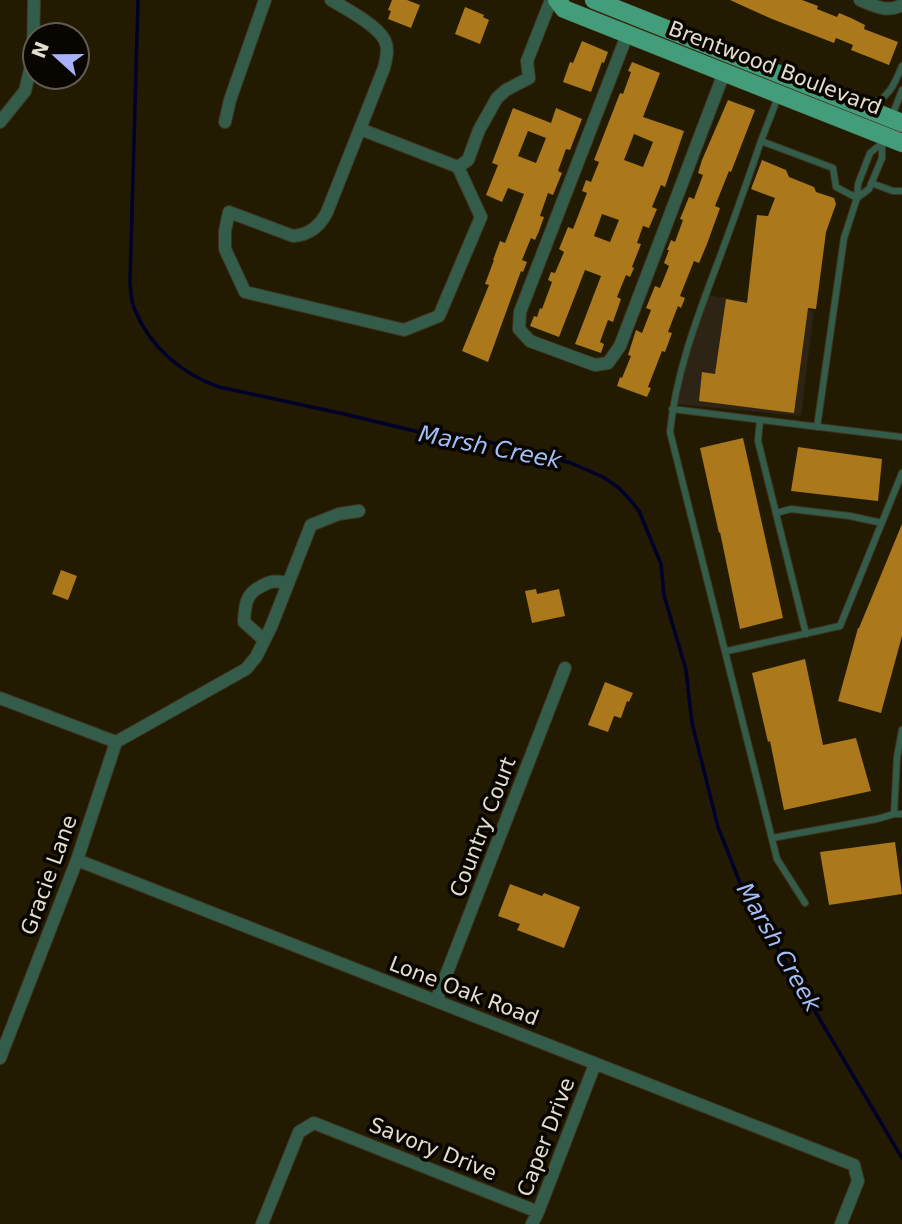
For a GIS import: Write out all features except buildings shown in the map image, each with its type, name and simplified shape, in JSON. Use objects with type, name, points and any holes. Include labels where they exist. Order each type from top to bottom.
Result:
[{"type":"main road","name":"Brentwood Boulevard","points":[[557,0],[564,9],[902,143]]},
{"type":"main road","name":"Brentwood Boulevard","points":[[594,0],[896,120]]},
{"type":"main road","points":[[854,123],[867,120],[884,125],[896,120]]},
{"type":"street","points":[[2,114],[25,91],[33,57],[34,0]]},
{"type":"street","points":[[225,122],[230,100],[265,0]]},
{"type":"street","points":[[331,0],[377,31],[386,42],[387,52],[384,68],[327,212],[320,225],[293,236],[229,212],[225,249],[245,292],[404,330],[439,316],[481,217],[458,167],[360,129]]},
{"type":"street","points":[[458,167],[468,160],[497,98],[529,78],[527,61],[551,0]]},
{"type":"street","points":[[860,0],[886,10],[901,6]]},
{"type":"street","points":[[627,35],[520,312],[519,329],[530,341],[595,365],[608,363],[620,346],[724,73]]},
{"type":"street","points":[[0,698],[116,742],[246,669],[256,657],[264,640],[311,526],[339,514],[359,511]]},
{"type":"street","points":[[264,640],[244,622],[251,591],[272,580],[288,583]]},
{"type":"street","name":"Country Court","points":[[436,1001],[565,668]]},
{"type":"street","name":"Gracie Lane","points":[[0,1058],[77,860],[116,742]]},
{"type":"street","name":"Lone Oak Road","points":[[77,860],[854,1165],[859,1181],[841,1224]]},
{"type":"street","name":"Caper Drive","points":[[535,1218],[595,1063]]},
{"type":"street","name":"Savory Drive","points":[[262,1224],[299,1132],[314,1123],[535,1218]]},
{"type":"lane","points":[[858,105],[875,103],[886,96],[895,84],[902,66]]},
{"type":"lane","points":[[896,120],[902,90]]},
{"type":"lane","points":[[779,94],[693,329],[679,373],[670,432],[777,859],[805,904]]},
{"type":"lane","points":[[857,198],[869,189],[889,138]]},
{"type":"lane","points":[[817,426],[844,238],[857,198],[858,184],[870,153],[889,138]]},
{"type":"lane","points":[[761,141],[833,168],[836,187],[857,198]]},
{"type":"lane","points":[[871,183],[893,191],[902,191]]},
{"type":"lane","points":[[672,409],[902,437]]},
{"type":"lane","points":[[760,419],[758,441],[806,634]]},
{"type":"lane","points":[[727,651],[840,626],[902,472]]},
{"type":"lane","points":[[776,513],[791,509],[882,523]]},
{"type":"lane","points":[[772,838],[898,814],[897,757],[902,730]]},
{"type":"shaded area","points":[[701,294],[814,311],[801,416],[677,404]]},
{"type":"waterway","name":"Marsh Creek","points":[[138,0],[130,283],[134,307],[149,336],[180,367],[219,387],[465,443],[489,442],[571,463],[603,477],[619,488],[632,502],[639,511],[661,564],[664,595],[686,670],[692,723],[718,827],[742,888],[902,1158]]}]
